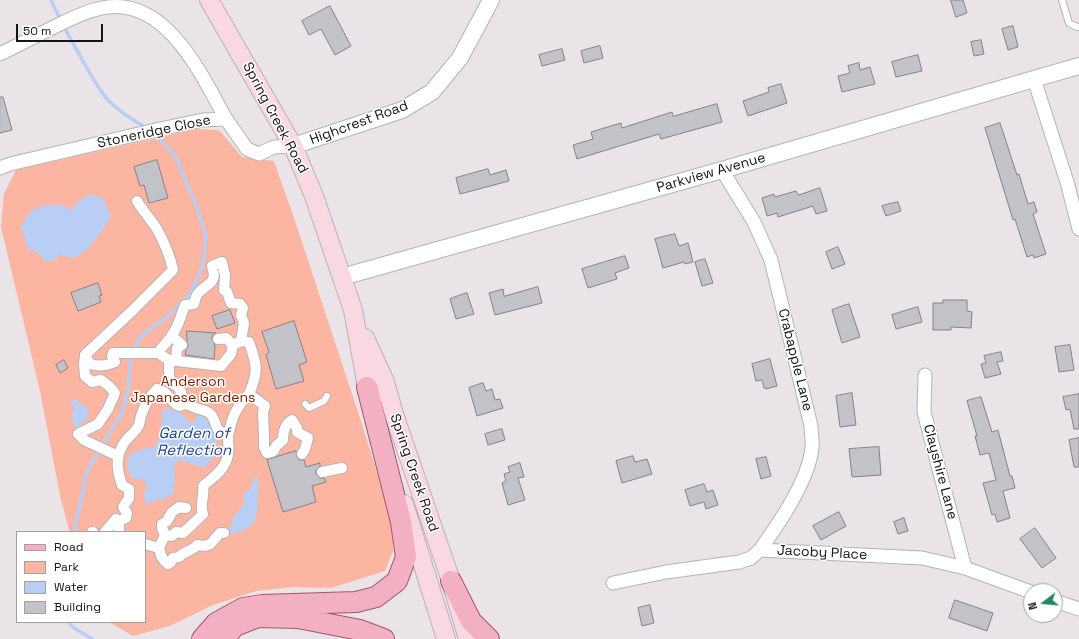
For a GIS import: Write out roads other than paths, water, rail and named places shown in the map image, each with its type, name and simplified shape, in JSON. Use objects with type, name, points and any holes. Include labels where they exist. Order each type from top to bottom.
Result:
[{"type":"main road","name":"Spring Creek Road","points":[[213,2],[293,146],[314,196],[352,310],[368,387],[446,639]]},
{"type":"main road","name":"Spring Creek Road","points":[[352,310],[385,382],[394,414],[451,581],[468,639]]},
{"type":"main road","points":[[202,639],[216,623],[243,608],[262,605],[356,602],[376,597],[397,581],[406,557],[401,522],[368,387]]},
{"type":"main road","points":[[451,581],[471,620],[489,639]]},
{"type":"main road","points":[[224,639],[235,626],[258,617],[298,618],[360,630],[384,639]]},
{"type":"street","name":"Highcrest Road","points":[[293,146],[402,110],[432,92],[460,58],[491,0]]},
{"type":"street","points":[[0,54],[78,16],[95,10],[109,6],[124,7],[144,12],[163,25],[177,38],[191,58],[226,119]]},
{"type":"street","name":"Parkview Avenue","points":[[342,277],[722,170],[1079,66]]},
{"type":"street","points":[[1034,79],[1073,181],[1079,229]]},
{"type":"street","name":"Stoneridge Close","points":[[0,168],[10,164],[136,134],[203,120],[226,119],[247,149],[259,154],[274,147],[293,146]]},
{"type":"street","name":"Crabapple Lane","points":[[722,170],[754,222],[771,260],[811,426],[812,448],[806,471],[789,505],[760,550]]},
{"type":"street","points":[[115,455],[84,440],[78,434],[98,424],[108,409],[115,393],[101,380],[92,382],[85,376],[85,355],[134,310],[172,270],[167,251],[156,228],[137,201]]},
{"type":"street","points":[[85,355],[90,364],[94,366],[108,365],[115,362],[112,356],[113,353],[124,352],[154,353],[173,360],[221,366],[231,354],[237,343],[244,323],[241,315],[243,308],[240,304],[231,303],[227,292],[224,290],[225,275],[222,262],[212,266],[215,273],[214,278],[209,285],[197,294],[194,304],[184,305],[179,324],[172,336],[154,353]]},
{"type":"street","points":[[172,336],[182,344],[177,348],[169,376],[172,383],[178,387],[181,392],[184,404]]},
{"type":"street","points":[[165,535],[172,536],[176,532],[183,533],[203,514],[200,508],[204,495],[203,486],[217,475],[225,464],[229,454],[228,436],[232,418],[236,409],[249,394],[255,380],[256,363],[249,342],[237,343],[226,338],[218,339]]},
{"type":"street","name":"Clayshire Lane","points":[[926,375],[924,412],[964,568]]},
{"type":"street","points":[[106,531],[116,519],[119,521],[126,518],[127,513],[124,507],[129,498],[129,489],[122,486],[118,474],[115,455],[139,425],[145,406],[151,395],[157,389],[166,393],[173,404],[179,406],[184,404],[192,405],[199,409],[205,409],[210,413],[218,430],[228,436]]},
{"type":"street","points":[[249,394],[265,406],[263,412],[264,447],[268,453],[275,450],[283,440],[288,422],[292,420],[297,432],[308,438],[302,454]]},
{"type":"street","points":[[322,472],[342,468]]},
{"type":"street","points":[[186,508],[179,507],[172,512],[167,521],[162,524],[165,535],[159,548],[163,561],[168,564],[173,558],[179,558],[182,553],[195,548],[197,545],[211,545],[220,533],[224,533]]},
{"type":"street","points":[[119,521],[119,531]]},
{"type":"street","points":[[146,544],[159,548]]},
{"type":"street","name":"Jacoby Place","points":[[613,583],[666,572],[740,562],[751,558],[760,550],[922,558],[964,568],[1023,589]]},
{"type":"street","points":[[1063,604],[1079,609]]},
{"type":"lane","points":[[1062,0],[1068,23],[1079,27]]},
{"type":"lane","points":[[305,404],[309,408],[324,401],[326,396]]},
{"type":"water","points":[[88,195],[98,196],[104,200],[111,216],[96,240],[87,250],[73,258],[60,254],[55,260],[44,262],[43,257],[31,249],[28,251],[23,232],[20,228],[31,211],[44,205],[64,205],[70,210]]},
{"type":"water","points":[[72,398],[80,402],[82,406],[85,405],[89,411],[87,416],[88,420],[82,422],[78,430],[73,423],[71,414],[75,409],[71,404]]},
{"type":"water","name":"Garden of Reflection","points":[[168,409],[180,412],[189,422],[194,422],[198,415],[203,415],[216,440],[216,451],[212,460],[204,468],[179,460],[174,466],[175,480],[173,494],[147,505],[143,496],[147,486],[143,479],[140,480],[132,478],[128,468],[128,460],[131,453],[151,447],[154,448],[159,440],[162,410]]},
{"type":"water","points":[[253,478],[257,478],[259,482],[256,516],[253,523],[248,528],[240,532],[229,534],[227,531],[231,526],[233,518],[244,504],[242,495],[250,488]]},
{"type":"waterway","points":[[51,0],[60,20],[104,96],[122,113],[147,128]]},
{"type":"waterway","points":[[74,531],[87,471],[122,413],[128,389],[131,358],[140,337],[168,316],[191,293],[203,265],[206,235],[194,200],[176,158],[169,148],[153,134]]},
{"type":"waterway","points":[[69,623],[74,628],[92,639]]},
{"type":"park label","name":"Anderson Japanese Gardens","points":[[193,390]]}]
